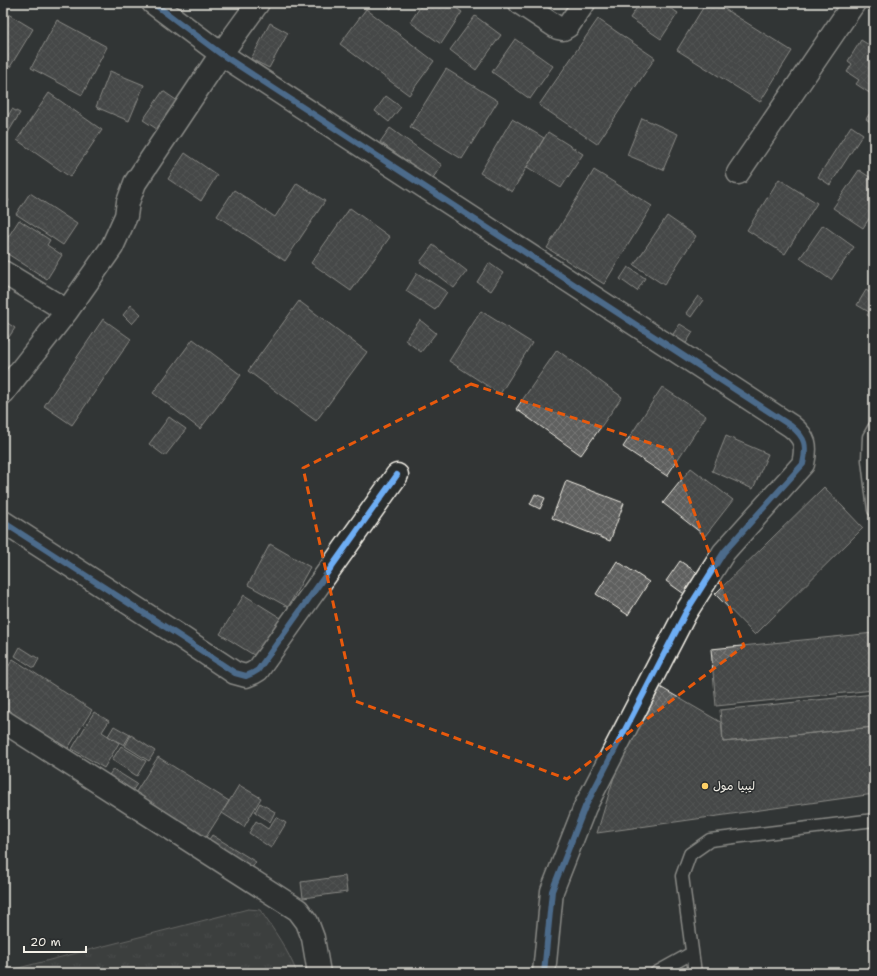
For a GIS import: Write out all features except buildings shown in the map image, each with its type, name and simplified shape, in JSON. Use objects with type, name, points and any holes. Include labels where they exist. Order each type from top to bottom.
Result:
[{"type":"street","points":[[154,3],[221,54],[791,426],[799,432],[804,442],[806,452],[803,464],[724,552],[686,612],[585,807],[552,891],[544,973]]},
{"type":"street","points":[[3,393],[66,311],[112,247],[126,216],[128,202],[135,183],[221,54],[258,3]]},
{"type":"street","points":[[520,3],[558,28],[563,29],[568,26],[584,3]]},
{"type":"street","points":[[738,173],[854,3]]},
{"type":"street","points":[[3,272],[66,311]]},
{"type":"street","points":[[3,522],[235,673],[246,676],[258,670],[397,475]]},
{"type":"street","points":[[3,721],[298,910],[307,922],[312,938],[319,973]]},
{"type":"lane","points":[[874,428],[869,437],[868,460],[874,510]]},
{"type":"lane","points":[[695,973],[682,876],[690,854],[710,840],[874,820]]},
{"type":"lane","points":[[656,973],[692,953]]},
{"type":"highlighted area","points":[[471,384],[671,450],[744,646],[567,779],[355,701],[303,468]]},
{"type":"green space","points":[[248,909],[260,910],[285,948],[297,973],[3,973],[3,972]]},
{"type":"cycle path","points":[[153,3],[221,54],[791,426],[800,434],[804,443],[805,452],[803,464],[724,552],[686,612],[585,807],[552,891],[544,973]]},
{"type":"cycle path","points":[[3,522],[235,673],[246,676],[258,670],[397,475]]},
{"type":"place","name":"ليبيا مول","points":[[705,786]]}]
